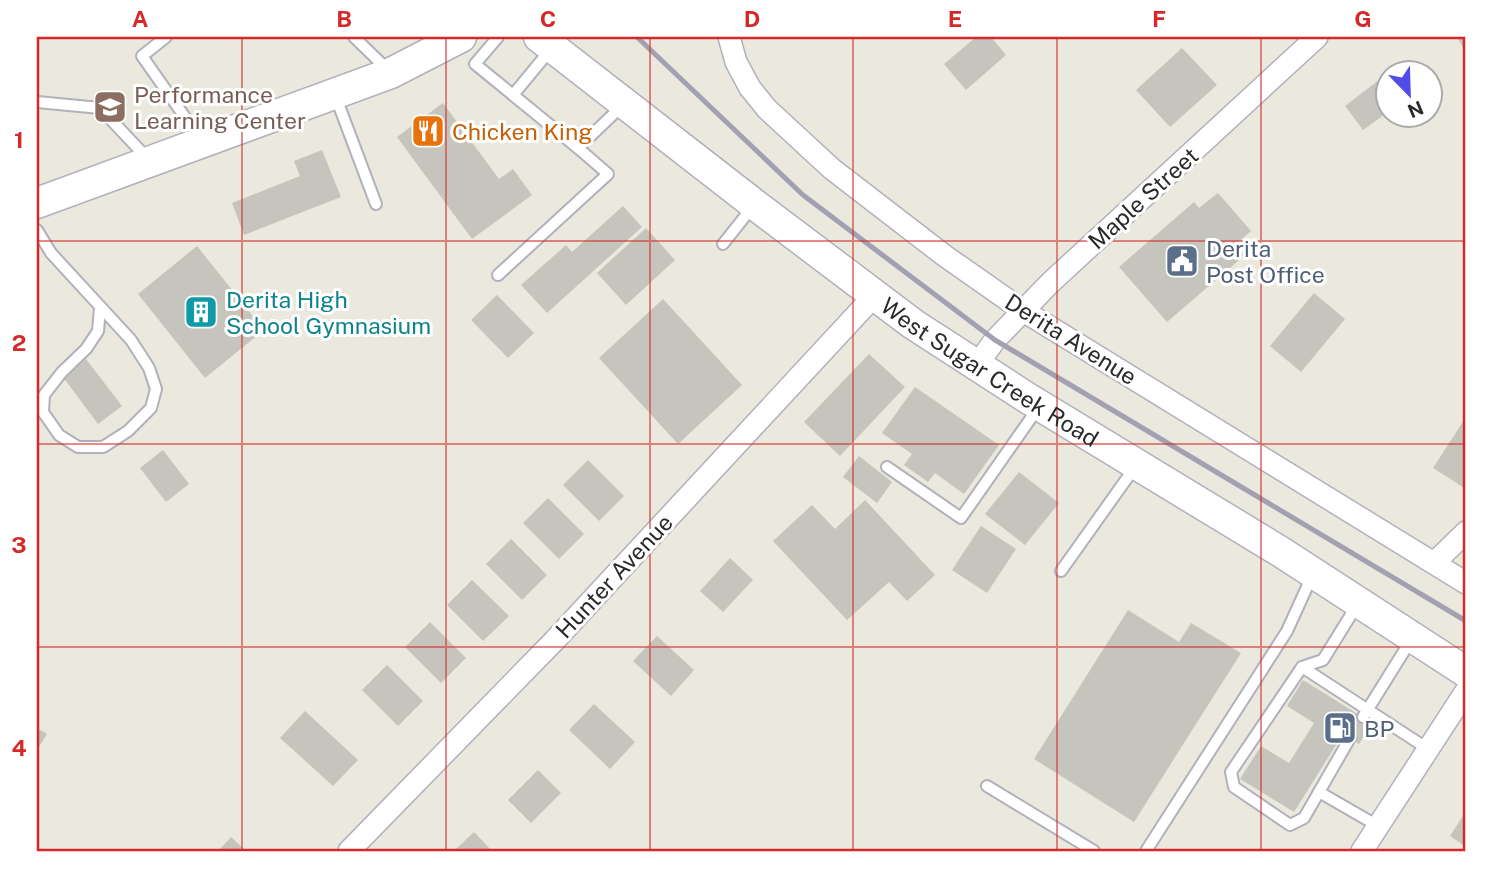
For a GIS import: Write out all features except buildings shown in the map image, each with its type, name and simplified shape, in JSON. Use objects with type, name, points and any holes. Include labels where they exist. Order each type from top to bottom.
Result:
[{"type":"main road","points":[[37,203],[391,73],[461,37]]},
{"type":"main road","name":"West Sugar Creek Road","points":[[546,43],[874,296],[976,366],[1313,573],[1466,672]]},
{"type":"street","name":"Derita Avenue","points":[[729,37],[736,62],[750,88],[795,136],[872,201],[1022,310],[1466,583]]},
{"type":"street","name":"Maple Street","points":[[976,366],[1022,310],[1317,37]]},
{"type":"street","name":"Hunter Avenue","points":[[349,851],[555,640],[874,296]]},
{"type":"street","points":[[1434,563],[1466,532]]},
{"type":"street","points":[[1362,851],[1466,691]]},
{"type":"lane","points":[[166,37],[142,56],[201,141]]},
{"type":"lane","points":[[354,37],[391,73]]},
{"type":"lane","points":[[498,37],[475,64],[608,174],[498,275]]},
{"type":"lane","points":[[513,95],[546,43]]},
{"type":"lane","points":[[334,93],[376,204]]},
{"type":"lane","points":[[37,102],[100,108],[150,161]]},
{"type":"lane","points":[[578,148],[624,104]]},
{"type":"lane","points":[[723,244],[754,205]]},
{"type":"lane","points":[[37,230],[51,253],[131,340],[149,368],[156,389],[151,408],[128,431],[103,447],[78,447],[59,435],[43,412],[44,395],[62,372],[86,349],[98,331],[100,308]]},
{"type":"lane","points":[[887,467],[961,518],[1040,406]]},
{"type":"lane","points":[[1061,571],[1137,465]]},
{"type":"lane","points":[[1146,851],[1287,631],[1313,573]]},
{"type":"lane","points":[[1350,738],[1304,818],[1290,825],[1234,787],[1231,772],[1302,667],[1323,660],[1358,603]]},
{"type":"lane","points":[[1365,713],[1412,638]]},
{"type":"lane","points":[[1302,667],[1365,713],[1428,749]]},
{"type":"lane","points":[[987,786],[1094,851]]},
{"type":"lane","points":[[1319,792],[1378,826]]},
{"type":"railway","points":[[637,37],[803,195],[995,340],[1466,621]]},
{"type":"place","name":"Performance Learning Center","points":[[110,107]]},
{"type":"place","name":"Chicken King","points":[[428,131]]},
{"type":"place","name":"Derita Post Office","points":[[1182,261]]},
{"type":"place","name":"Derita High School Gymnasium","points":[[201,312]]},
{"type":"place","name":"BP","points":[[1340,728]]}]
